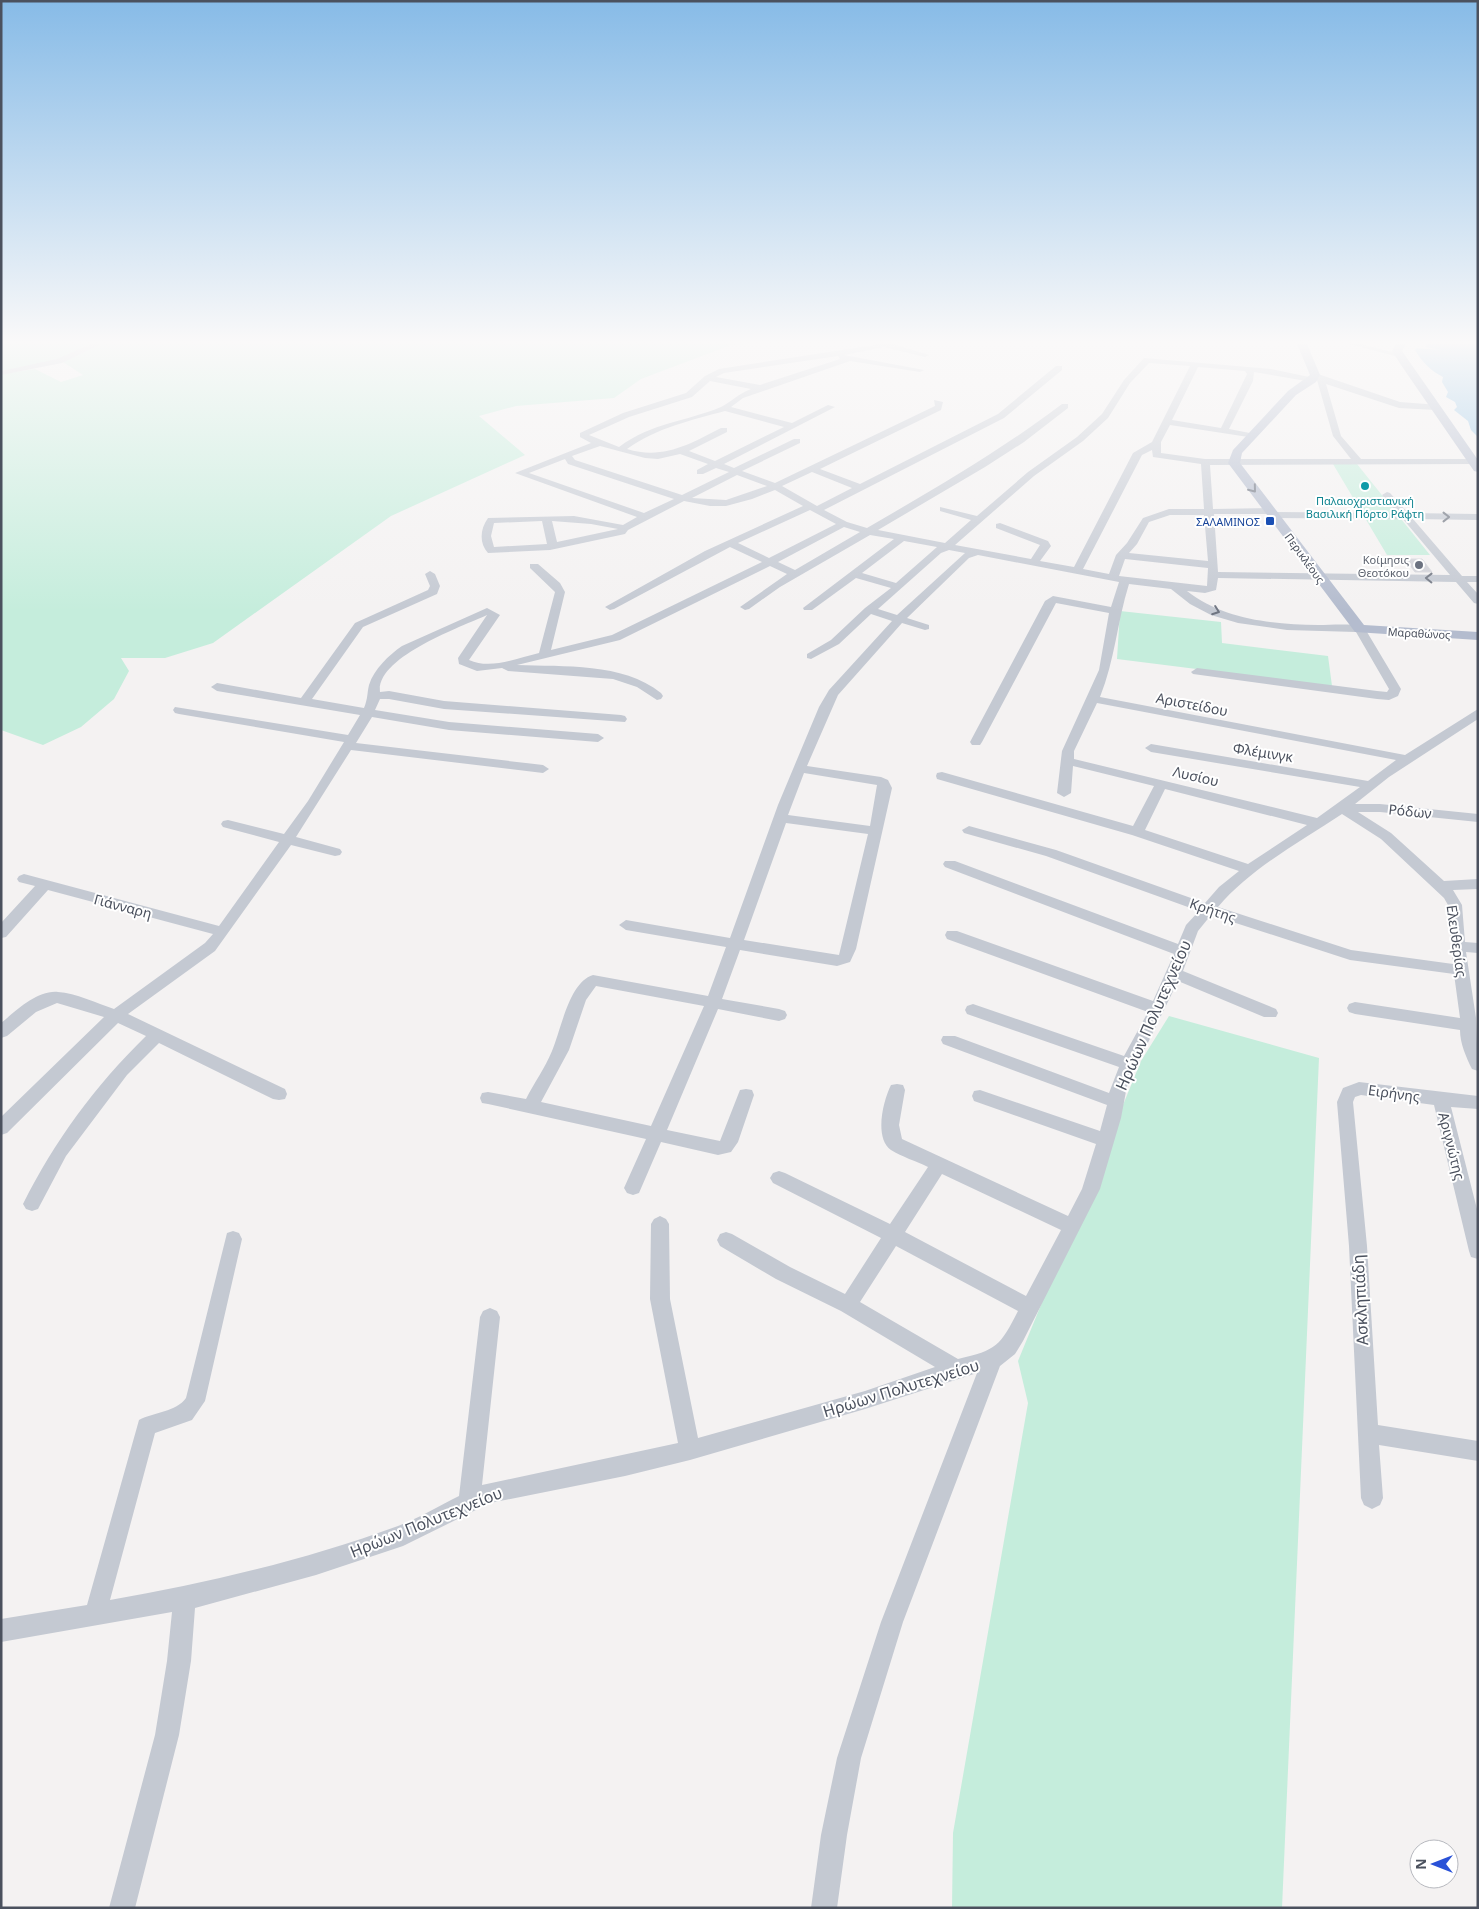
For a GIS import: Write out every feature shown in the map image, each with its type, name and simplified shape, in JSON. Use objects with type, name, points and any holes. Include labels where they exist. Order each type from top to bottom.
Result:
[{"type":"main road","points":[[1234,463],[1237,452],[1255,433]]},
{"type":"main road","points":[[1454,433],[1475,465]]},
{"type":"main road","name":"Περικλέους","points":[[1234,463],[1360,630]]},
{"type":"main road","name":"Μαραθώνος","points":[[1360,630],[1478,636]]},
{"type":"street","points":[[587,433],[583,435],[600,443],[645,457],[668,456],[718,433]]},
{"type":"street","points":[[620,450],[650,433]]},
{"type":"street","points":[[700,472],[778,433]]},
{"type":"street","points":[[567,455],[571,462],[683,498],[712,503],[727,502],[776,486],[886,433]]},
{"type":"street","points":[[610,607],[697,559],[767,524],[813,508],[967,433]]},
{"type":"street","points":[[745,607],[795,574],[990,460],[1030,433]]},
{"type":"street","points":[[811,656],[834,642],[869,610],[881,603],[937,551],[946,547],[1032,474],[1086,433]]},
{"type":"street","points":[[1162,433],[1156,444],[1156,455],[1205,462],[1475,465]]},
{"type":"street","points":[[1236,433],[1252,436]]},
{"type":"street","points":[[1337,433],[1359,463]]},
{"type":"street","points":[[491,520],[487,527],[487,545],[492,551],[553,546],[621,532],[624,528],[645,517],[797,441]]},
{"type":"street","points":[[600,443],[520,473],[645,517]]},
{"type":"street","points":[[1077,571],[1138,453],[1156,444]]},
{"type":"street","points":[[680,452],[776,486],[843,524],[867,531],[1077,571],[1205,590],[1212,588],[1213,570],[1205,462]]},
{"type":"street","points":[[812,469],[859,487]]},
{"type":"street","points":[[1387,495],[1478,601]]},
{"type":"street","points":[[942,509],[978,519]]},
{"type":"street","points":[[1064,793],[1067,761],[1072,742],[1105,670],[1121,555],[1132,544],[1137,532],[1146,520],[1169,512],[1478,517]]},
{"type":"street","points":[[546,518],[553,546]]},
{"type":"street","points":[[478,520],[594,519],[624,528]]},
{"type":"street","points":[[490,668],[616,638],[658,619],[843,524]]},
{"type":"street","points":[[1000,526],[1044,543],[1046,546],[1043,552],[1032,563]]},
{"type":"street","points":[[808,608],[902,538]]},
{"type":"street","points":[[731,543],[795,574]]},
{"type":"street","points":[[633,1188],[713,1002],[781,818],[833,693],[900,619],[965,556],[975,553]]},
{"type":"street","points":[[1121,555],[1213,570],[1319,577],[1478,579]]},
{"type":"street","points":[[534,566],[556,584],[560,592],[544,655]]},
{"type":"street","points":[[304,702],[336,660],[344,644],[359,625],[433,592],[435,586],[430,574]]},
{"type":"street","points":[[855,574],[898,587]]},
{"type":"street","points":[[1175,587],[1190,601],[1260,626],[1360,630],[1395,689],[1394,693],[1388,696],[1197,672]]},
{"type":"street","points":[[976,742],[1049,603],[1053,599],[1114,611]]},
{"type":"street","points":[[869,610],[926,628]]},
{"type":"street","points":[[1,1128],[116,1016],[210,947],[223,932],[314,802],[367,714],[375,696],[374,688],[378,678],[394,657],[406,648],[487,611],[494,615],[463,662],[477,668],[568,672],[622,678],[641,684],[656,696]]},
{"type":"street","points":[[217,687],[367,714],[449,726],[598,738]]},
{"type":"street","points":[[375,696],[389,695],[444,705],[621,719]]},
{"type":"street","name":"Αριστείδου","points":[[1093,699],[1232,727],[1409,759]]},
{"type":"street","points":[[178,710],[349,743],[543,769]]},
{"type":"street","name":"Ηρώων Πολυτεχνείου","points":[[1,1631],[185,1599],[316,1564],[403,1534],[488,1494],[625,1466],[690,1450],[865,1400],[992,1360],[1008,1348],[1031,1308],[1091,1189],[1106,1140],[1119,1086],[1128,1064],[1174,973],[1191,928],[1206,908],[1224,890],[1251,870],[1478,713]]},
{"type":"street","name":"Φλέμινγκ","points":[[1151,748],[1370,786]]},
{"type":"street","name":"Λυσίου","points":[[1067,761],[1318,823]]},
{"type":"street","points":[[626,924],[837,961],[845,958],[849,949],[885,788],[883,783],[876,780],[801,769]]},
{"type":"street","points":[[942,776],[1137,832],[1251,870]]},
{"type":"street","points":[[1137,832],[1147,808],[1162,785]]},
{"type":"street","name":"Ρόδων","points":[[1342,808],[1380,808],[1478,818]]},
{"type":"street","name":"Ελευθερίας","points":[[1342,808],[1386,836],[1450,895],[1455,905],[1468,1040],[1478,1065]]},
{"type":"street","points":[[781,818],[876,831]]},
{"type":"street","points":[[228,824],[335,852]]},
{"type":"street","name":"Κρήτης","points":[[970,830],[1052,853],[1206,908],[1350,955],[1461,970]]},
{"type":"street","points":[[950,864],[1182,951]]},
{"type":"street","name":"Γιάνναρη","points":[[24,879],[223,932]]},
{"type":"street","points":[[1440,886],[1478,884]]},
{"type":"street","points":[[1,933],[44,885]]},
{"type":"street","points":[[952,935],[1051,969],[1157,1009]]},
{"type":"street","points":[[1458,946],[1478,948]]},
{"type":"street","points":[[1174,973],[1270,1013]]},
{"type":"street","points":[[530,1106],[564,1042],[573,1013],[587,985],[593,980],[779,1015]]},
{"type":"street","points":[[1,1032],[30,1008],[44,1000],[57,997],[116,1016],[279,1094]]},
{"type":"street","points":[[1356,1008],[1468,1025]]},
{"type":"street","points":[[973,1010],[1128,1064]]},
{"type":"street","points":[[32,1204],[60,1151],[121,1070],[157,1035]]},
{"type":"street","points":[[948,1040],[1116,1102]]},
{"type":"street","name":"Ειρήνης","points":[[1346,1102],[1349,1093],[1360,1088],[1441,1100],[1478,1102]]},
{"type":"street","points":[[897,1090],[889,1131],[890,1138],[896,1144],[1072,1227]]},
{"type":"street","points":[[488,1098],[718,1148],[725,1147],[746,1095]]},
{"type":"street","points":[[980,1096],[1106,1140]]},
{"type":"street","name":"Αριγνώτης","points":[[1441,1100],[1478,1250]]},
{"type":"street","name":"Ασκληπιάδη","points":[[1346,1102],[1358,1246],[1372,1498]]},
{"type":"street","points":[[848,1305],[939,1164]]},
{"type":"street","points":[[779,1178],[893,1234],[1031,1308]]},
{"type":"street","points":[[660,1224],[660,1299],[690,1450]]},
{"type":"street","points":[[95,1615],[146,1427],[155,1420],[179,1417],[189,1412],[195,1401],[233,1239]]},
{"type":"street","points":[[726,1240],[782,1273],[848,1305],[956,1370]]},
{"type":"street","points":[[469,1504],[490,1318]]},
{"type":"street","points":[[824,1908],[834,1835],[849,1758],[892,1622],[992,1360]]},
{"type":"street","points":[[1367,1433],[1478,1450]]},
{"type":"street","points":[[122,1908],[167,1735],[179,1661],[185,1599]]},
{"type":"green space","points":[[1,433],[499,433],[525,455],[391,516],[213,643],[165,658],[121,658],[129,671],[114,699],[81,727],[43,745],[1,730]]},
{"type":"green space","points":[[1333,464],[1357,464],[1430,555],[1387,555]]},
{"type":"green space","points":[[1120,611],[1221,622],[1222,643],[1328,656],[1332,686],[1117,659]]},
{"type":"green space","points":[[1169,1016],[1319,1058],[1282,1908],[952,1908],[953,1833],[1028,1403],[1018,1361],[1141,1061]]},
{"type":"building","name":"Κοίμησις Θεοτόκου","points":[[1405,559],[1422,559],[1432,572],[1415,572]]},
{"type":"place","name":"Παλαιοχριστιανική Βασιλική Πόρτο Ράφτη","points":[[1365,486]]},
{"type":"place","name":"ΣΑΛΑΜΙΝΟΣ","points":[[1270,521]]},
{"type":"place","name":"Κοίμησις Θεοτόκου","points":[[1419,565]]}]
